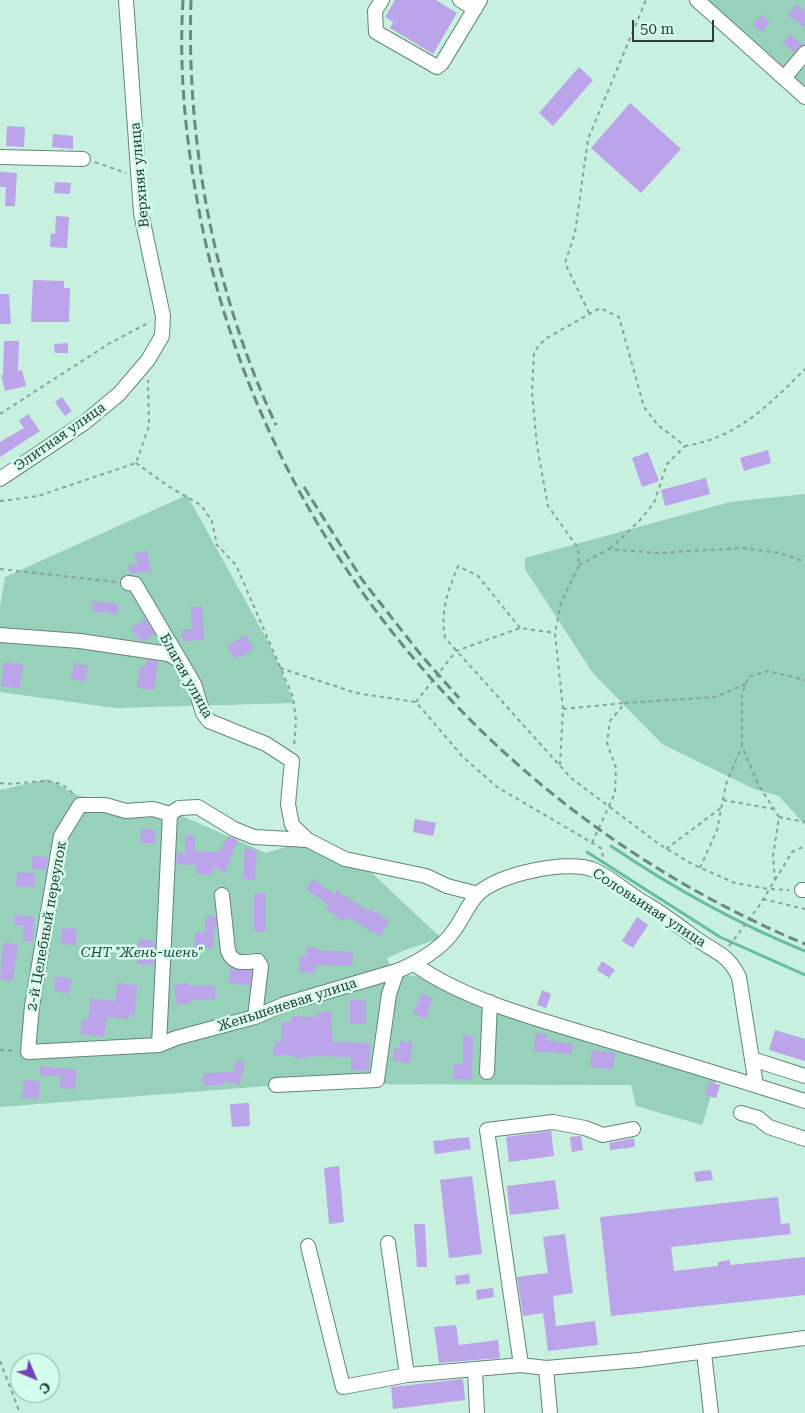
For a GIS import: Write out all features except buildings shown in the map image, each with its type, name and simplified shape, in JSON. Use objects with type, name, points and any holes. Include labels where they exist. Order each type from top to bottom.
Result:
[{"type":"street","name":"Верхняя улица","points":[[119,394],[148,360],[162,336],[163,316],[141,213],[140,177],[130,80],[126,0]]},
{"type":"street","points":[[382,0],[376,11],[376,32],[437,67],[442,63],[477,4],[460,0]]},
{"type":"street","points":[[702,2],[805,97]]},
{"type":"street","points":[[784,78],[805,53]]},
{"type":"street","points":[[0,157],[83,158]]},
{"type":"street","name":"Элитная улица","points":[[0,479],[84,423],[119,394]]},
{"type":"street","name":"Благая улица","points":[[128,583],[135,584],[177,659],[194,684],[204,713],[209,721],[266,744],[292,761]]},
{"type":"street","points":[[0,636],[80,641],[168,654],[177,659]]},
{"type":"street","points":[[292,761],[288,804],[292,825],[308,840],[345,859],[426,876],[447,886],[478,894]]},
{"type":"street","points":[[80,805],[104,805],[126,811],[154,809],[170,814]]},
{"type":"street","name":"2-й Целебный переулок","points":[[28,1052],[32,1006],[61,836],[80,805]]},
{"type":"street","points":[[170,814],[179,808],[198,807],[234,829],[254,837],[308,840]]},
{"type":"street","points":[[159,1045],[170,814]]},
{"type":"street","name":"Соловьиная улица","points":[[397,971],[414,964],[454,931],[478,894],[492,884],[507,877],[571,865],[592,869],[666,916],[696,939],[723,954],[734,967],[739,977],[756,1085]]},
{"type":"street","points":[[222,895],[228,951],[232,959],[236,962],[258,961],[261,966],[255,1017]]},
{"type":"street","points":[[414,964],[427,974],[490,1002],[563,1027],[805,1100]]},
{"type":"street","points":[[276,1085],[377,1080],[389,994],[397,971]]},
{"type":"street","name":"Женьшеневая улица","points":[[28,1052],[159,1045],[176,1038],[255,1017],[285,1004],[397,971]]},
{"type":"street","points":[[487,1072],[490,1002]]},
{"type":"street","points":[[752,1059],[805,1076]]},
{"type":"street","points":[[741,1113],[758,1118],[769,1126],[805,1139]]},
{"type":"street","points":[[521,1365],[487,1130],[553,1122],[585,1128],[603,1135],[633,1129]]},
{"type":"street","points":[[388,1243],[408,1375]]},
{"type":"street","points":[[308,1246],[343,1387],[408,1375],[521,1365],[546,1368],[704,1353],[805,1338]]},
{"type":"street","points":[[704,1353],[711,1413]]},
{"type":"street","points":[[546,1368],[550,1413]]},
{"type":"street","points":[[474,1370],[477,1413]]},
{"type":"path","points":[[589,314],[565,264],[575,233],[588,139],[604,95],[646,0]]},
{"type":"path","points":[[83,158],[140,177]]},
{"type":"path","points":[[560,765],[563,709],[555,633],[561,603],[579,564],[578,548],[548,506],[537,446],[532,392],[534,352],[545,339],[600,308],[618,317],[644,407],[658,425],[685,446]]},
{"type":"path","points":[[0,414],[110,342],[163,316]]},
{"type":"path","points":[[136,463],[149,426],[148,360]]},
{"type":"path","points":[[579,564],[610,549],[640,520],[654,503],[667,464],[685,446],[703,444],[731,432],[775,399],[805,370]]},
{"type":"path","points":[[0,501],[38,496],[136,463]]},
{"type":"path","points":[[136,463],[168,486],[201,505],[212,521],[216,545],[236,565],[293,697],[296,721],[292,761]]},
{"type":"path","points":[[610,549],[657,553],[743,548],[780,553],[805,562]]},
{"type":"path","points":[[520,628],[478,576],[458,566],[446,597],[442,622],[445,638],[560,765],[590,794],[610,806],[666,849],[700,868],[735,883],[769,889],[803,890]]},
{"type":"path","points":[[0,569],[128,583]]},
{"type":"path","points":[[416,702],[456,651],[520,628],[555,633]]},
{"type":"path","points":[[280,668],[356,694],[416,702],[462,756],[497,787],[601,848],[608,878]]},
{"type":"path","points":[[700,868],[717,830],[726,784],[742,746],[742,695],[748,677],[768,671],[805,680]]},
{"type":"path","points":[[563,709],[715,697],[746,684]]},
{"type":"path","points":[[592,843],[610,806],[614,792],[616,768],[607,743],[610,721],[625,703]]},
{"type":"path","points":[[742,746],[758,784],[779,817],[773,856],[775,880]]},
{"type":"path","points":[[0,783],[33,780],[52,782],[69,788],[80,805]]},
{"type":"path","points":[[722,800],[774,809]]},
{"type":"path","points":[[666,849],[721,808]]},
{"type":"path","points":[[779,817],[805,822]]},
{"type":"path","points":[[723,954],[763,899],[792,852],[805,846]]},
{"type":"path","points":[[763,899],[805,908]]},
{"type":"path","points":[[0,1050],[28,1052]]},
{"type":"path","points":[[0,1361],[20,1413]]},
{"type":"green space","points":[[702,0],[805,0],[805,93]]},
{"type":"green space","points":[[805,494],[805,825],[779,796],[754,789],[662,744],[592,672],[525,569],[525,558],[730,502]]},
{"type":"green space","points":[[187,495],[271,647],[294,703],[115,708],[0,692],[0,607],[5,577]]},
{"type":"green space","name":"СНТ \"Жень-шень\"","points":[[48,779],[79,796],[164,808],[266,853],[299,843],[372,873],[441,938],[387,958],[393,974],[416,976],[561,1030],[720,1068],[702,1125],[636,1106],[631,1085],[293,1084],[0,1107],[0,790]]},
{"type":"waterway","points":[[611,846],[705,904],[754,929],[805,951]]},
{"type":"waterway","points":[[587,852],[720,937],[805,975]]},
{"type":"railway","points":[[183,0],[183,91],[189,151],[205,240],[239,357],[287,467],[347,570],[419,665],[502,750],[595,826],[696,891],[805,944]]},
{"type":"railway","points":[[191,0],[194,109],[209,218],[236,324],[276,425]]},
{"type":"railway","points":[[304,487],[363,581],[421,655],[459,698]]}]
